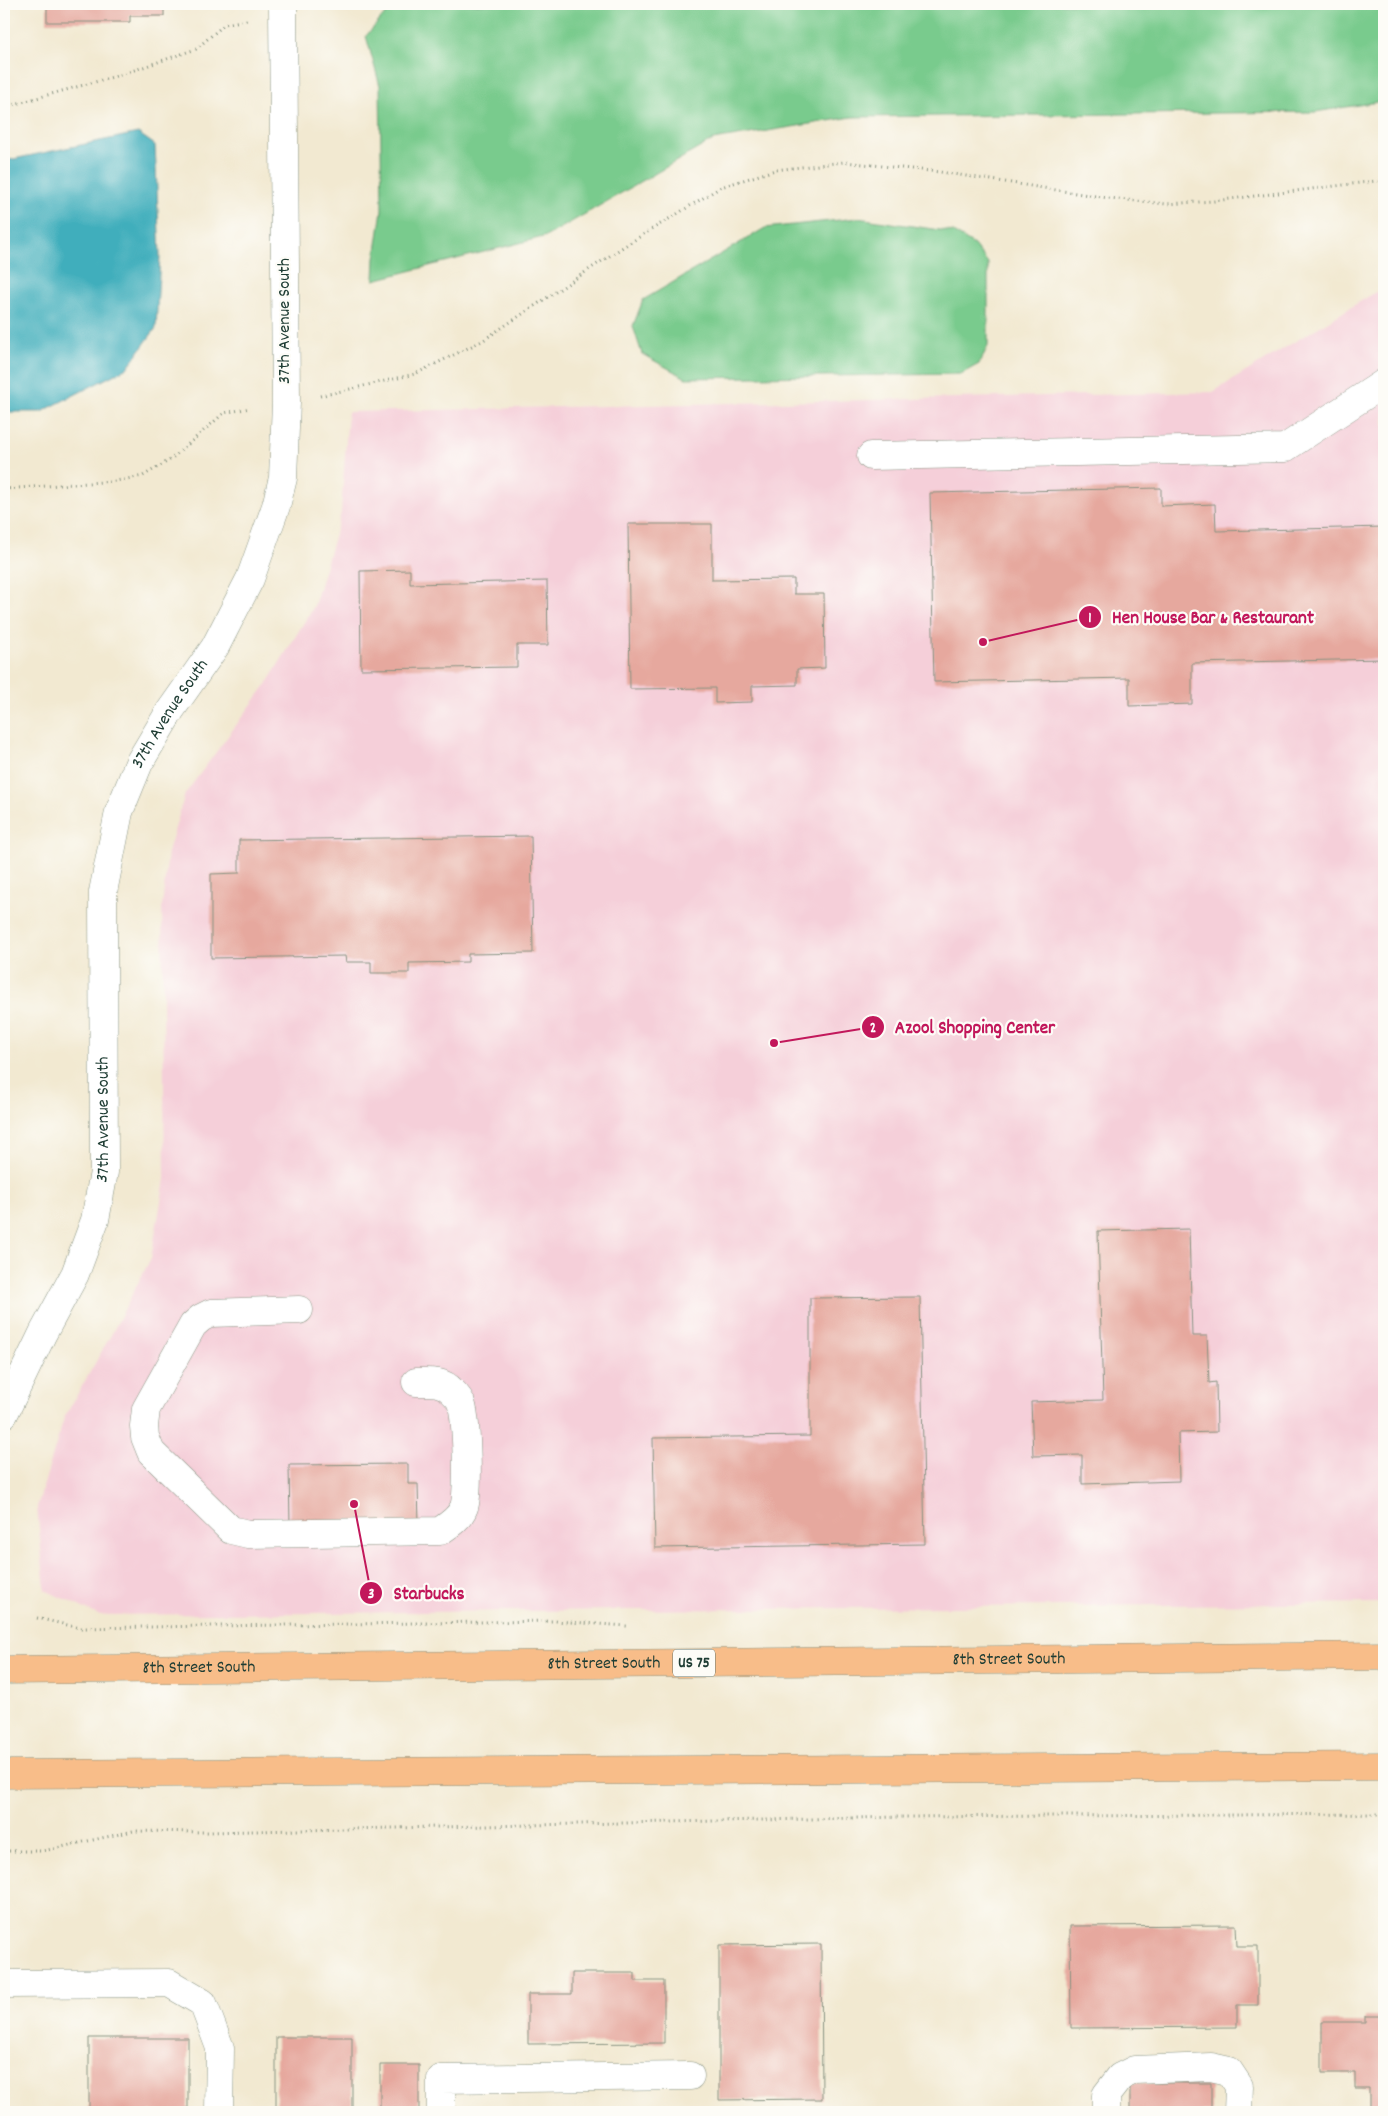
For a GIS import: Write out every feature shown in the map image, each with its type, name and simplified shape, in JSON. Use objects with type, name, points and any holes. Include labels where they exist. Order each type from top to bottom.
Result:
[{"type":"main road","name":"8th Street South","points":[[4,1670],[1384,1656]]},
{"type":"main road","points":[[4,1774],[1384,1766]]},
{"type":"street","name":"37th Avenue South","points":[[4,1414],[43,1333],[76,1274],[95,1220],[104,1172],[103,892],[119,812],[139,764],[170,711],[215,647],[250,578],[276,506],[283,478],[286,402],[283,4]]},
{"type":"street","points":[[871,456],[1285,448],[1384,383]]},
{"type":"street","points":[[299,1310],[211,1313],[200,1318],[193,1325],[146,1409],[145,1437],[151,1452],[231,1530],[248,1534],[440,1531],[452,1523],[464,1507],[467,1492],[465,1418],[461,1402],[450,1389],[437,1382],[416,1382]]},
{"type":"street","points":[[4,1984],[169,1983],[203,2003],[220,2048],[219,2112]]},
{"type":"street","points":[[1106,2112],[1106,2096],[1112,2085],[1120,2077],[1134,2070],[1211,2067],[1230,2072],[1239,2086],[1238,2112]]},
{"type":"street","points":[[441,2112],[441,2079],[690,2076]]},
{"type":"path","points":[[4,107],[120,75],[196,49],[225,24]]},
{"type":"path","points":[[338,393],[415,374],[482,342],[623,247],[721,187],[775,170],[844,162],[940,172],[1108,198],[1166,204],[1214,201],[1384,180]]},
{"type":"path","points":[[4,489],[116,481],[143,476],[170,460],[224,413]]},
{"type":"path","points":[[36,1618],[80,1628],[555,1621],[634,1626]]},
{"type":"path","points":[[4,1850],[43,1850],[133,1831],[206,1832],[901,1817],[1384,1814]]},
{"type":"shaded area","points":[[1384,287],[1384,1603],[98,1615],[45,1590],[37,1507],[64,1418],[111,1335],[151,1258],[165,1179],[162,907],[168,852],[185,794],[266,685],[314,606],[341,513],[348,412],[1213,392]]},
{"type":"green space","points":[[394,4],[1384,4],[1384,101],[1315,112],[852,117],[713,140],[547,236],[374,280],[375,258],[382,210],[380,86],[366,36]]},
{"type":"green space","points":[[858,218],[953,232],[974,245],[988,263],[988,346],[979,364],[961,374],[686,378],[642,354],[633,326],[643,300],[765,228]]},
{"type":"water","points":[[138,133],[155,145],[160,256],[156,328],[127,368],[41,412],[4,412],[4,161]]},
{"type":"building","points":[[47,4],[164,4],[164,16],[130,16],[130,22],[47,22]]},
{"type":"building","points":[[1161,488],[1161,506],[1215,504],[1216,531],[1384,527],[1384,659],[1192,663],[1192,704],[1129,706],[1129,678],[934,682],[930,493]]},
{"type":"building","points":[[628,524],[712,524],[712,580],[794,579],[794,594],[824,594],[825,668],[797,669],[797,685],[752,686],[752,702],[715,703],[715,688],[630,689]]},
{"type":"building","points":[[410,570],[410,584],[547,581],[548,645],[517,645],[517,667],[361,669],[360,571]]},
{"type":"building","points":[[531,836],[533,953],[468,954],[468,962],[409,963],[409,973],[371,973],[371,962],[346,962],[345,956],[211,958],[211,874],[239,873],[239,840]]},
{"type":"building","points":[[1189,1229],[1192,1336],[1207,1336],[1209,1383],[1216,1382],[1217,1432],[1178,1433],[1179,1481],[1082,1484],[1082,1455],[1033,1456],[1031,1402],[1103,1400],[1098,1231]]},
{"type":"building","points":[[920,1297],[925,1544],[655,1548],[653,1438],[810,1436],[810,1298]]},
{"type":"building","points":[[408,1464],[408,1484],[418,1484],[419,1524],[290,1526],[289,1465]]},
{"type":"building","points":[[1236,1925],[1237,1946],[1258,1946],[1258,2005],[1237,2005],[1237,2027],[1071,2028],[1070,1926]]},
{"type":"building","points":[[821,1944],[822,2099],[719,2100],[719,1945]]},
{"type":"building","points":[[572,1973],[635,1973],[635,1981],[664,1981],[664,2043],[528,2044],[528,1994],[572,1994]]},
{"type":"building","points":[[1365,2016],[1384,2016],[1384,2112],[1369,2112],[1369,2088],[1355,2088],[1355,2073],[1322,2073],[1322,2022],[1365,2022]]},
{"type":"building","points":[[276,2037],[352,2037],[352,2112],[276,2112]]},
{"type":"building","points":[[89,2038],[188,2038],[188,2112],[89,2112]]},
{"type":"building","points":[[380,2065],[419,2065],[419,2112],[380,2112]]},
{"type":"building","points":[[1130,2083],[1211,2083],[1211,2112],[1130,2112]]},
{"type":"place","name":"Hen House Bar & Restaurant","points":[[983,642]]},
{"type":"place","name":"Azool Shopping Center","points":[[774,1043]]},
{"type":"place","name":"Starbucks","points":[[354,1504]]}]
